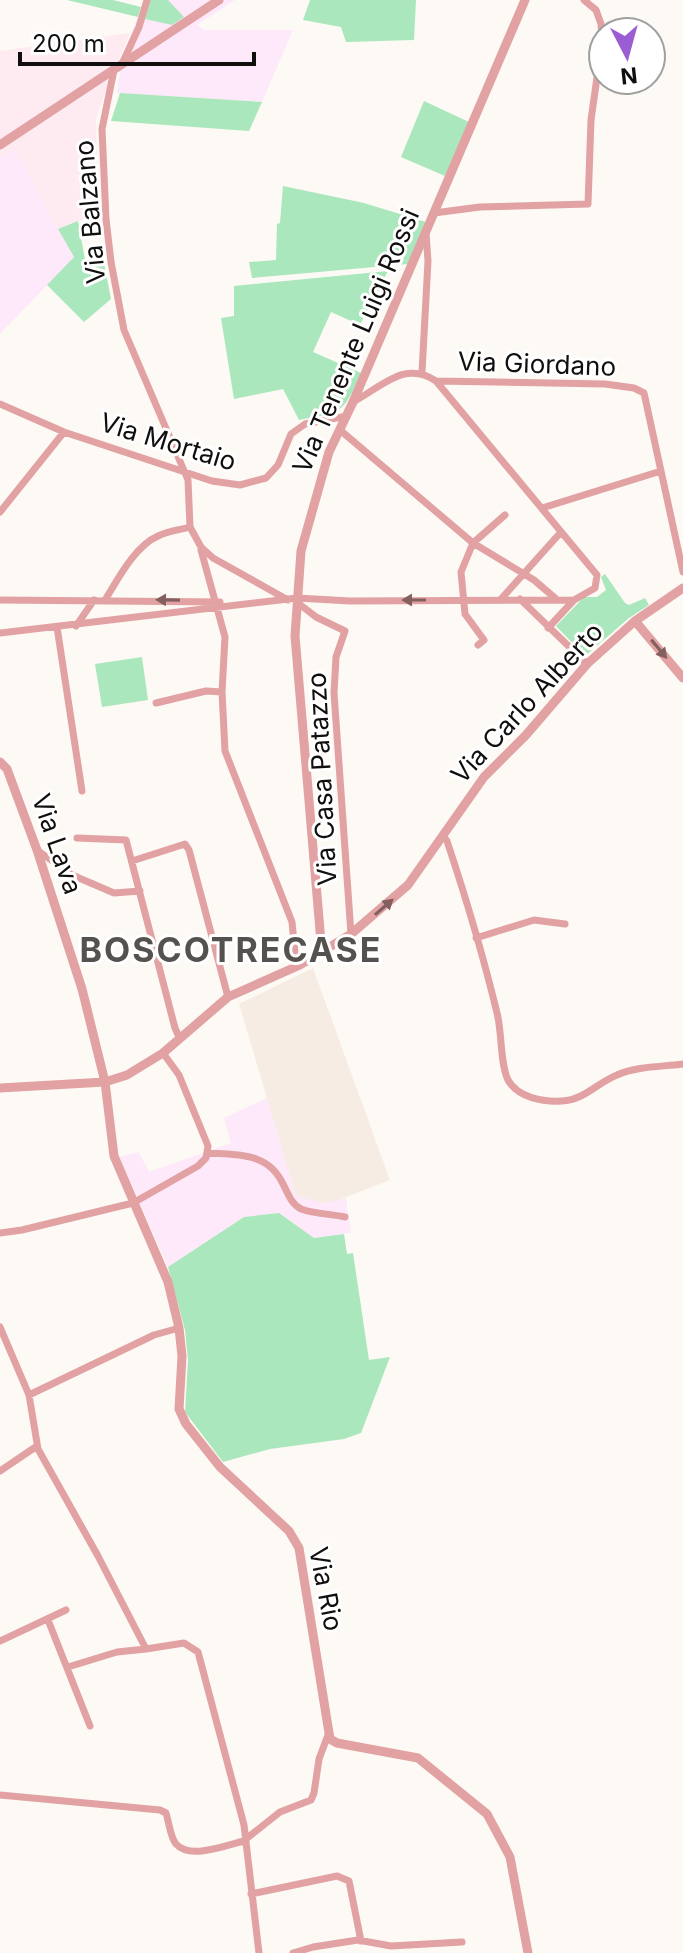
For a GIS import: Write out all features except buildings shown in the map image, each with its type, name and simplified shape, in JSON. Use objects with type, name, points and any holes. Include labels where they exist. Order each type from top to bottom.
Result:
[{"type":"street","name":"Via Balzano","points":[[147,0],[139,27],[118,68],[102,129],[106,219],[124,330],[184,471],[190,489],[190,527]]},
{"type":"street","points":[[0,145],[219,0]]},
{"type":"street","name":"Via Tenente Luigi Rossi","points":[[322,954],[295,636],[294,601],[301,551],[329,452],[525,0]]},
{"type":"street","points":[[434,213],[480,207],[588,204],[591,120],[602,42],[596,10],[584,0]]},
{"type":"street","points":[[596,10],[600,0]]},
{"type":"street","points":[[422,372],[428,261],[426,233]]},
{"type":"street","points":[[353,402],[406,372],[422,372],[436,381],[597,575],[595,588],[574,600],[548,628]]},
{"type":"street","name":"Via Giordano","points":[[436,381],[605,384],[634,388],[644,393],[683,572]]},
{"type":"street","name":"Via Mortaio","points":[[0,404],[64,432],[212,481],[240,485],[266,478],[278,465],[291,434],[305,424],[347,416]]},
{"type":"street","points":[[340,430],[473,543],[556,599]]},
{"type":"street","points":[[0,512],[64,432]]},
{"type":"street","points":[[542,508],[661,471]]},
{"type":"street","points":[[478,645],[484,640],[465,614],[461,572],[473,543],[505,515]]},
{"type":"street","points":[[105,600],[121,574],[148,542],[159,535],[190,527],[201,547],[226,649],[222,692],[225,751],[292,922],[295,953],[300,965]]},
{"type":"street","points":[[501,599],[561,532]]},
{"type":"street","points":[[201,547],[213,558],[294,601]]},
{"type":"street","name":"Via Carlo Alberto","points":[[105,1082],[127,1075],[163,1053],[228,997],[322,954],[351,934],[408,885],[484,777],[526,735],[587,664],[635,621],[683,588]]},
{"type":"street","points":[[520,599],[587,664]]},
{"type":"street","points":[[0,600],[246,604],[294,601],[574,600]]},
{"type":"street","points":[[76,626],[94,600]]},
{"type":"street","name":"Via Casa Patazzo","points":[[294,601],[316,617],[345,631],[336,657],[334,693],[351,934]]},
{"type":"street","points":[[0,633],[76,626],[217,604]]},
{"type":"street","points":[[635,621],[683,678]]},
{"type":"street","points":[[57,627],[82,791]]},
{"type":"street","points":[[156,703],[206,691],[222,692]]},
{"type":"street","name":"Via Lava","points":[[0,762],[7,769],[37,850],[82,989],[105,1082]]},
{"type":"street","points":[[443,836],[498,1015],[509,1082],[524,1096],[543,1101],[575,1100],[603,1082],[633,1069],[683,1064]]},
{"type":"street","points":[[77,838],[126,840],[179,1037]]},
{"type":"street","points":[[132,861],[185,844],[228,997]]},
{"type":"street","points":[[37,850],[72,875],[114,893],[140,891]]},
{"type":"street","points":[[476,938],[534,920],[565,924]]},
{"type":"street","points":[[0,1233],[133,1203],[198,1166],[208,1146],[179,1075],[163,1053]]},
{"type":"street","points":[[0,1088],[105,1082]]},
{"type":"street","name":"Via Rio","points":[[105,1082],[114,1156],[168,1282],[179,1328],[182,1356],[179,1409],[186,1424],[220,1467],[289,1531],[299,1548],[328,1735]]},
{"type":"street","points":[[207,1153],[246,1155],[265,1161],[275,1171],[288,1197],[300,1209],[345,1217]]},
{"type":"street","points":[[0,1327],[29,1395],[37,1446],[146,1649]]},
{"type":"street","points":[[29,1395],[154,1335],[179,1328]]},
{"type":"street","points":[[0,1471],[37,1446]]},
{"type":"street","points":[[0,1641],[66,1610]]},
{"type":"street","points":[[48,1620],[90,1726]]},
{"type":"street","points":[[68,1667],[117,1652],[184,1643],[198,1652],[230,1766],[245,1840],[259,1953]]},
{"type":"street","points":[[0,1795],[160,1810],[166,1813],[175,1842],[184,1849],[203,1850],[245,1840],[280,1812],[311,1800],[319,1759],[328,1735],[337,1743],[418,1758],[487,1814],[510,1857],[528,1953]]},
{"type":"street","points":[[251,1894],[337,1876],[349,1881],[361,1941]]},
{"type":"street","points":[[293,1953],[313,1947],[361,1941],[391,1946],[462,1942]]},
{"type":"shaded area","points":[[168,0],[235,0],[197,25],[204,30],[293,30],[262,102],[117,93],[122,56],[138,17],[172,25]]},
{"type":"shaded area","points":[[130,33],[96,120],[99,213],[58,229],[14,149],[0,157],[0,51]]},
{"type":"shaded area","points":[[14,148],[74,257],[0,334],[0,157]]},
{"type":"shaded area","points":[[313,968],[390,1180],[323,1203],[296,1196],[239,1004]]},
{"type":"shaded area","points":[[267,1098],[296,1196],[346,1198],[351,1233],[314,1238],[279,1213],[244,1217],[168,1267],[119,1157],[139,1152],[149,1172],[231,1143],[224,1118]]},
{"type":"green space","points":[[67,0],[113,0],[141,7],[138,17]]},
{"type":"green space","points":[[150,0],[168,0],[184,17],[172,25],[145,19]]},
{"type":"green space","points":[[310,0],[416,0],[414,40],[346,42],[341,27],[303,20]]},
{"type":"green space","points":[[120,93],[262,102],[249,131],[111,121]]},
{"type":"green space","points":[[424,101],[469,122],[445,176],[401,157]]},
{"type":"green space","points":[[283,186],[364,203],[426,222],[408,264],[252,278],[249,262],[276,260]]},
{"type":"green space","points":[[78,221],[86,265],[104,263],[111,299],[84,322],[47,285],[74,257],[58,229]]},
{"type":"green space","points":[[388,271],[360,325],[331,312],[313,352],[361,373],[350,397],[340,409],[299,420],[283,389],[234,399],[221,318],[234,316],[234,286]]},
{"type":"green space","points":[[605,574],[625,603],[629,605],[645,598],[649,605],[585,656],[556,626],[584,597],[597,597],[606,590],[601,577]]},
{"type":"green space","points":[[142,657],[148,700],[102,707],[95,664]]},
{"type":"green space","points":[[279,1213],[314,1238],[344,1234],[347,1254],[353,1253],[369,1360],[390,1357],[361,1433],[344,1439],[270,1449],[223,1462],[185,1412],[188,1360],[185,1330],[168,1267],[244,1217]]},
{"type":"district","name":"BOSCOTRECASE","points":[[231,950]]}]
